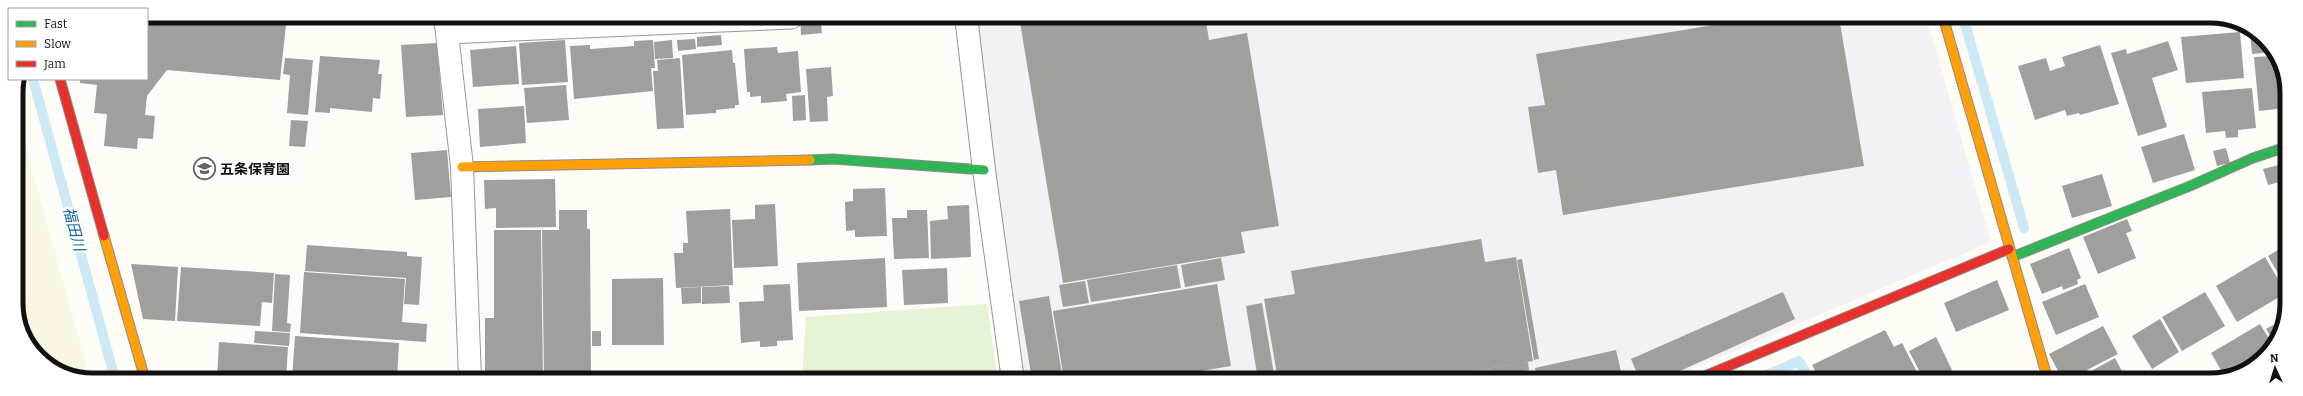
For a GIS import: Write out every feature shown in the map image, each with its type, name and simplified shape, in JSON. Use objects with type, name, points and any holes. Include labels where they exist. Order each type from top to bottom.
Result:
[{"type":"street","points":[[967,23],[984,170],[1012,373]]},
{"type":"street","points":[[1945,23],[2046,373]]},
{"type":"street","points":[[446,25],[462,167],[470,373]]},
{"type":"street","points":[[60,80],[143,373]]},
{"type":"street","points":[[1712,373],[2010,253],[2190,186],[2253,158],[2280,149]]},
{"type":"street","points":[[462,167],[833,159],[984,170]]},
{"type":"lane","points":[[446,25],[561,23]]},
{"type":"shaded area","points":[[977,23],[1928,23],[1991,242],[1682,373],[1021,373]]},
{"type":"shaded area","points":[[23,138],[88,372],[75,371],[62,366],[47,356],[32,338],[24,317]]},
{"type":"green space","points":[[987,304],[997,373],[802,373],[806,317]]},
{"type":"building","points":[[148,23],[262,23],[286,25],[280,80],[167,70],[147,96],[145,115],[155,116],[153,139],[138,138],[137,149],[104,146],[107,114],[94,113],[97,85],[80,83],[80,80],[148,80]]},
{"type":"building","points":[[800,23],[836,23],[821,24],[822,33],[801,35]]},
{"type":"building","points":[[1020,23],[1206,23],[1209,40],[1247,33],[1279,226],[1241,232],[1245,253],[1063,283]]},
{"type":"building","points":[[1726,23],[1840,23],[1864,166],[1563,215],[1556,170],[1538,173],[1528,107],[1545,105],[1536,54]]},
{"type":"building","points":[[2240,32],[2244,78],[2186,83],[2181,37]]},
{"type":"building","points":[[721,35],[722,45],[697,47],[697,37]]},
{"type":"building","points":[[2250,35],[2267,52],[2252,54]]},
{"type":"building","points":[[695,39],[696,49],[678,51],[677,40]]},
{"type":"building","points":[[565,40],[568,82],[522,85],[519,43]]},
{"type":"building","points":[[653,40],[655,68],[651,68],[653,91],[574,99],[570,46],[590,45],[590,49],[634,46],[634,41]]},
{"type":"building","points":[[672,40],[673,58],[655,59],[654,42]]},
{"type":"building","points":[[2168,41],[2178,70],[2152,78],[2167,127],[2138,136],[2111,53],[2126,49],[2127,54]]},
{"type":"building","points":[[437,43],[443,115],[406,117],[401,45]]},
{"type":"building","points":[[2100,45],[2119,104],[2080,115],[2079,113],[2067,116],[2065,110],[2035,120],[2018,66],[2046,58],[2050,71],[2065,66],[2062,57]]},
{"type":"building","points":[[516,46],[519,84],[473,87],[470,50]]},
{"type":"building","points":[[777,47],[778,53],[798,51],[801,92],[786,94],[787,101],[761,103],[761,96],[750,97],[750,92],[747,92],[744,49]]},
{"type":"building","points":[[732,50],[733,63],[735,63],[739,105],[735,105],[735,108],[716,110],[716,113],[686,115],[682,55]]},
{"type":"building","points":[[320,56],[380,60],[378,74],[382,74],[380,99],[373,98],[372,112],[330,108],[330,113],[315,112]]},
{"type":"building","points":[[2270,56],[2273,62],[2279,79],[2280,109],[2259,111],[2254,57]]},
{"type":"building","points":[[285,58],[313,60],[308,115],[287,113],[290,75],[283,74]]},
{"type":"building","points":[[680,58],[684,128],[657,129],[653,71],[658,71],[657,60]]},
{"type":"building","points":[[831,67],[833,96],[827,97],[828,121],[810,122],[806,69]]},
{"type":"building","points":[[566,85],[569,120],[527,123],[524,88]]},
{"type":"building","points":[[2252,88],[2256,128],[2238,130],[2238,137],[2226,138],[2225,131],[2206,133],[2202,92]]},
{"type":"building","points":[[805,95],[806,120],[793,121],[792,96]]},
{"type":"building","points":[[524,106],[526,143],[480,147],[478,109]]},
{"type":"building","points":[[291,120],[308,121],[305,147],[289,146]]},
{"type":"building","points":[[2184,134],[2195,170],[2153,183],[2141,147]]},
{"type":"building","points":[[2226,148],[2230,163],[2217,166],[2213,151]]},
{"type":"building","points":[[447,150],[451,197],[415,200],[411,153]]},
{"type":"building","points":[[2279,165],[2280,182],[2268,185],[2263,169]]},
{"type":"building","points":[[2102,174],[2112,206],[2072,218],[2062,186]]},
{"type":"building","points":[[555,179],[556,227],[496,228],[496,208],[485,209],[484,180]]},
{"type":"building","points":[[885,188],[887,236],[855,237],[855,230],[846,231],[845,202],[853,201],[853,189]]},
{"type":"building","points":[[775,204],[778,266],[734,268],[732,220],[755,219],[755,205]]},
{"type":"building","points":[[969,205],[971,257],[931,259],[930,221],[948,219],[947,206]]},
{"type":"building","points":[[730,209],[733,285],[676,288],[674,253],[683,253],[683,243],[688,243],[686,211]]},
{"type":"building","points":[[559,210],[587,210],[587,229],[590,229],[591,373],[544,373],[542,230],[559,230]]},
{"type":"building","points":[[907,210],[927,210],[929,258],[894,259],[892,218],[907,218]]},
{"type":"building","points":[[2127,219],[2132,231],[2126,233],[2136,258],[2098,274],[2083,237]]},
{"type":"building","points":[[494,230],[541,230],[543,373],[485,373],[485,318],[494,318]]},
{"type":"building","points":[[1481,239],[1485,262],[1516,257],[1533,361],[1462,373],[1277,373],[1264,299],[1295,294],[1291,271]]},
{"type":"building","points":[[307,245],[407,252],[407,256],[422,257],[419,305],[404,304],[406,278],[305,271]]},
{"type":"building","points":[[2069,248],[2081,278],[2077,280],[2078,284],[2063,290],[2062,286],[2042,294],[2030,264]]},
{"type":"building","points":[[2280,249],[2280,277],[2268,256]]},
{"type":"building","points":[[2265,257],[2280,283],[2280,297],[2237,322],[2216,286]]},
{"type":"building","points":[[885,258],[887,307],[799,311],[797,263]]},
{"type":"building","points":[[1221,258],[1225,280],[1185,287],[1181,265]]},
{"type":"building","points":[[1522,259],[1539,359],[1534,360],[1517,260]]},
{"type":"building","points":[[131,264],[178,267],[175,321],[143,319]]},
{"type":"building","points":[[1177,265],[1181,288],[1091,302],[1087,280]]},
{"type":"building","points":[[181,267],[274,273],[272,303],[262,302],[260,326],[177,321]]},
{"type":"building","points":[[947,268],[948,303],[904,305],[902,270]]},
{"type":"building","points":[[304,272],[405,279],[402,322],[427,324],[426,342],[300,333]]},
{"type":"building","points":[[275,274],[290,275],[287,323],[291,324],[290,332],[272,331]]},
{"type":"building","points":[[663,278],[664,345],[612,345],[612,279]]},
{"type":"building","points":[[1997,280],[2009,310],[1956,332],[1944,303]]},
{"type":"building","points":[[1085,281],[1089,303],[1063,307],[1059,285]]},
{"type":"building","points":[[790,284],[793,340],[777,341],[777,346],[760,347],[760,341],[741,343],[739,302],[764,301],[763,285]]},
{"type":"building","points":[[1217,284],[1231,366],[1189,373],[1063,373],[1053,311]]},
{"type":"building","points":[[2085,284],[2099,317],[2056,335],[2042,302]]},
{"type":"building","points":[[729,286],[730,303],[702,304],[702,287]]},
{"type":"building","points":[[701,287],[701,303],[682,304],[681,288]]},
{"type":"building","points":[[1783,292],[1795,319],[1675,373],[1637,373],[1631,359]]},
{"type":"building","points":[[2205,292],[2225,326],[2182,351],[2162,317]]},
{"type":"building","points":[[1049,296],[1062,373],[1031,373],[1019,301]]},
{"type":"building","points":[[1262,303],[1274,373],[1257,373],[1246,306]]},
{"type":"building","points":[[2160,319],[2179,352],[2152,369],[2132,336]]},
{"type":"building","points":[[2260,324],[2270,340],[2266,346],[2264,348],[2255,348],[2255,357],[2245,364],[2222,372],[2211,353]]},
{"type":"building","points":[[2273,325],[2275,328],[2271,337],[2266,329]]},
{"type":"building","points":[[2103,326],[2118,354],[2087,370],[2088,373],[2059,373],[2049,354]]},
{"type":"building","points":[[1885,330],[1894,347],[1902,343],[1917,373],[1816,373],[1812,365]]},
{"type":"building","points":[[255,331],[290,333],[289,346],[254,343]]},
{"type":"building","points":[[592,331],[601,331],[601,346],[592,346]]},
{"type":"building","points":[[295,336],[399,343],[397,373],[292,373]]},
{"type":"building","points":[[1936,337],[1952,370],[1946,373],[1920,373],[1909,351]]},
{"type":"building","points":[[219,342],[288,347],[286,373],[217,373]]},
{"type":"building","points":[[1616,350],[1621,373],[1536,373],[1535,368]]},
{"type":"building","points":[[2115,358],[2123,373],[2095,373],[2093,370]]},
{"type":"building","points":[[1528,362],[1529,370],[1512,373],[1464,373]]},
{"type":"waterway","points":[[1965,23],[2024,228]]},
{"type":"waterway","name":"福田川","points":[[33,80],[113,373]]},
{"type":"waterway","points":[[1771,373],[1799,361],[1806,373]]},
{"type":"traffic: fast","points":[[2012,257],[2190,186],[2253,158],[2280,149]]},
{"type":"traffic: fast","points":[[810,160],[833,159],[984,170]]},
{"type":"traffic: slow","points":[[1945,23],[2046,373]]},
{"type":"traffic: slow","points":[[462,167],[810,160]]},
{"type":"traffic: slow","points":[[104,236],[143,373]]},
{"type":"traffic: jam","points":[[60,80],[104,236]]},
{"type":"traffic: jam","points":[[1712,373],[2009,249]]},
{"type":"place","name":"五条保育園","points":[[205,169]]}]
